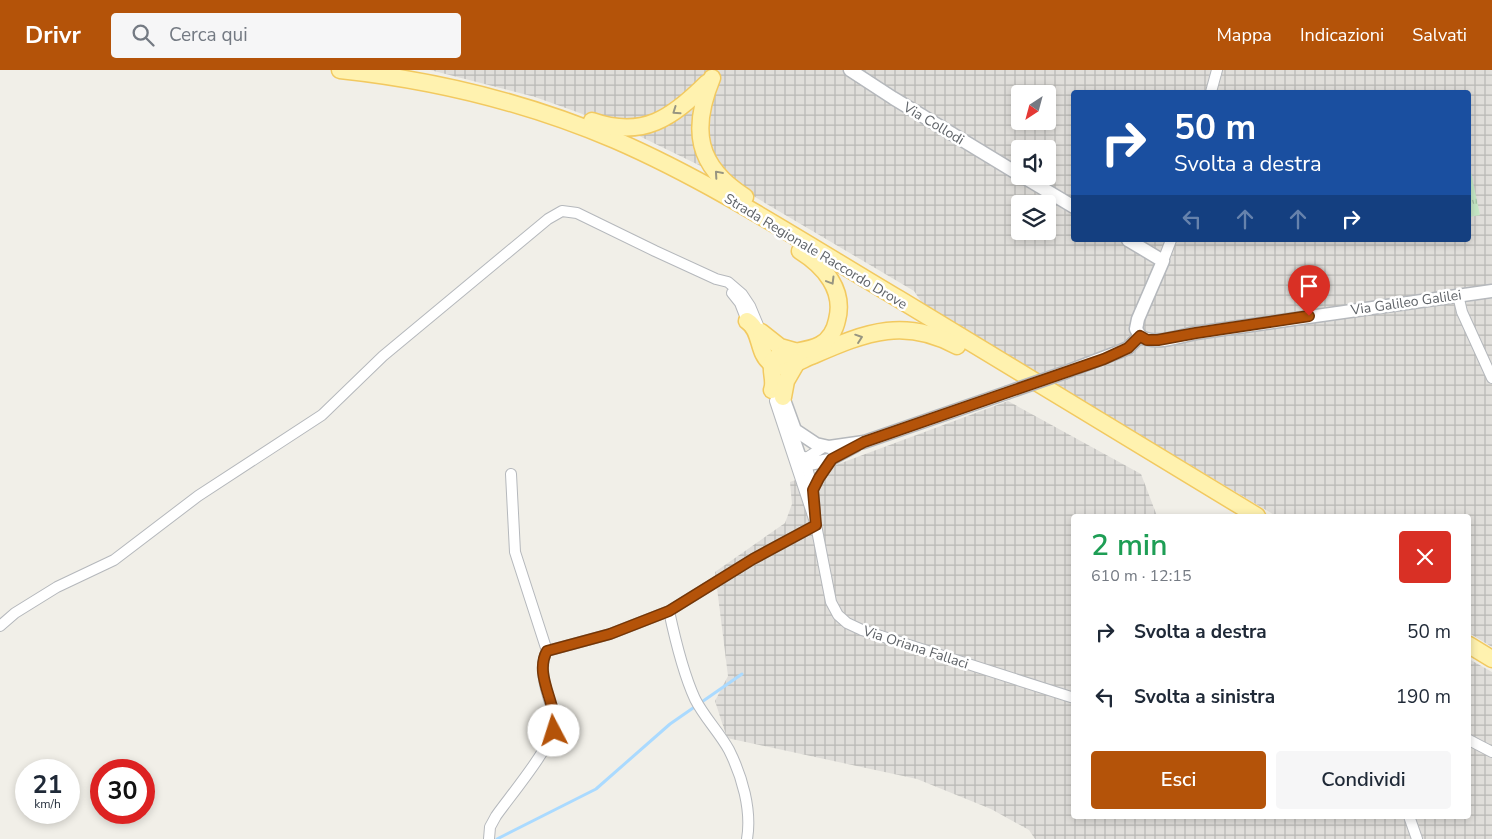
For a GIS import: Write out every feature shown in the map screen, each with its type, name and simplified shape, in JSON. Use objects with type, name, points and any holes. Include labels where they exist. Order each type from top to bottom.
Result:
[{"type":"main road","name":"Strada Regionale Raccordo Drove","points":[[340,70],[417,81],[486,96],[564,121],[615,140],[648,155],[716,191],[1254,514]]},
{"type":"main road","points":[[486,96],[516,96],[602,124],[632,127],[653,123],[682,108],[715,74]]},
{"type":"main road","points":[[715,74],[703,102],[700,131],[702,144],[708,159],[718,174],[727,184],[743,195],[884,280],[902,294],[916,310]]},
{"type":"main road","points":[[648,155],[679,179],[803,252],[830,278],[839,303],[839,313],[835,327],[830,335],[822,344],[796,357],[784,366],[771,364]]},
{"type":"main road","points":[[747,320],[753,326],[765,356],[771,364],[777,396]]},
{"type":"main road","points":[[761,332],[796,357],[826,350],[876,333],[893,330],[924,332],[942,338],[963,349],[1046,399],[1068,408],[1083,410]]},
{"type":"main road","points":[[777,396],[786,382],[796,357]]},
{"type":"main road","points":[[1471,646],[1492,659]]},
{"type":"street","points":[[1212,90],[1217,70]]},
{"type":"street","name":"Via Collodi","points":[[857,72],[1011,170]]},
{"type":"street","name":"Via Collodi","points":[[1036,185],[1071,205]]},
{"type":"street","points":[[0,626],[15,613],[57,587],[114,560],[198,496],[322,415],[383,356],[548,219],[562,211],[577,213],[716,279],[728,282],[742,294],[752,309],[771,364]]},
{"type":"street","points":[[1131,242],[1163,261]]},
{"type":"street","points":[[716,279],[736,298],[747,320],[785,414],[799,455],[805,461],[813,464],[832,459],[864,442],[1066,372],[1128,348],[1140,336],[1136,329],[1138,319],[1170,242]]},
{"type":"street","name":"Via Galileo Galilei","points":[[1140,336],[1147,340],[1158,340],[1492,291]]},
{"type":"street","points":[[1458,295],[1462,312],[1492,378]]},
{"type":"street","points":[[777,396],[795,430],[805,461],[813,490],[816,525]]},
{"type":"street","points":[[777,396],[816,525]]},
{"type":"street","points":[[795,430],[811,441],[825,446],[864,442]]},
{"type":"street","points":[[802,483],[805,461],[809,456],[825,446]]},
{"type":"street","points":[[813,490],[832,459]]},
{"type":"street","points":[[489,839],[490,827],[496,816],[547,745],[556,722],[547,694],[543,662],[547,651],[515,552],[511,474]]},
{"type":"street","points":[[547,651],[610,634],[669,611],[753,559],[816,525]]},
{"type":"street","name":"Via Oriana Fallaci","points":[[816,525],[831,602],[838,615],[847,623],[862,630],[1071,697]]},
{"type":"street","points":[[669,611],[676,643],[695,698],[701,710],[729,750],[739,776],[749,811],[747,839]]},
{"type":"street","points":[[1471,741],[1492,752]]},
{"type":"street","points":[[1410,819],[1417,839]]},
{"type":"shaded area","points":[[430,70],[1492,70],[1492,647],[1471,634],[1471,514],[1273,514],[925,307],[914,291],[711,171],[633,133],[535,97]]},
{"type":"shaded area","points":[[1008,401],[1141,474],[1156,514],[1071,514],[1071,819],[1471,819],[1471,660],[1492,672],[1492,839],[1035,839],[1029,830],[991,809],[917,779],[727,738],[715,701],[728,676],[715,572],[785,523],[792,504],[790,482]]},
{"type":"green space","points":[[1471,172],[1480,215],[1471,217]]},
{"type":"waterway","points":[[497,839],[596,789],[670,724],[742,674]]},
{"type":"route","points":[[554,731],[556,722],[547,694],[543,662],[547,651],[610,634],[669,611],[753,559],[816,525],[813,490],[832,459],[864,442],[1104,359],[1128,348],[1140,336],[1147,340],[1158,340],[1309,316]]}]
